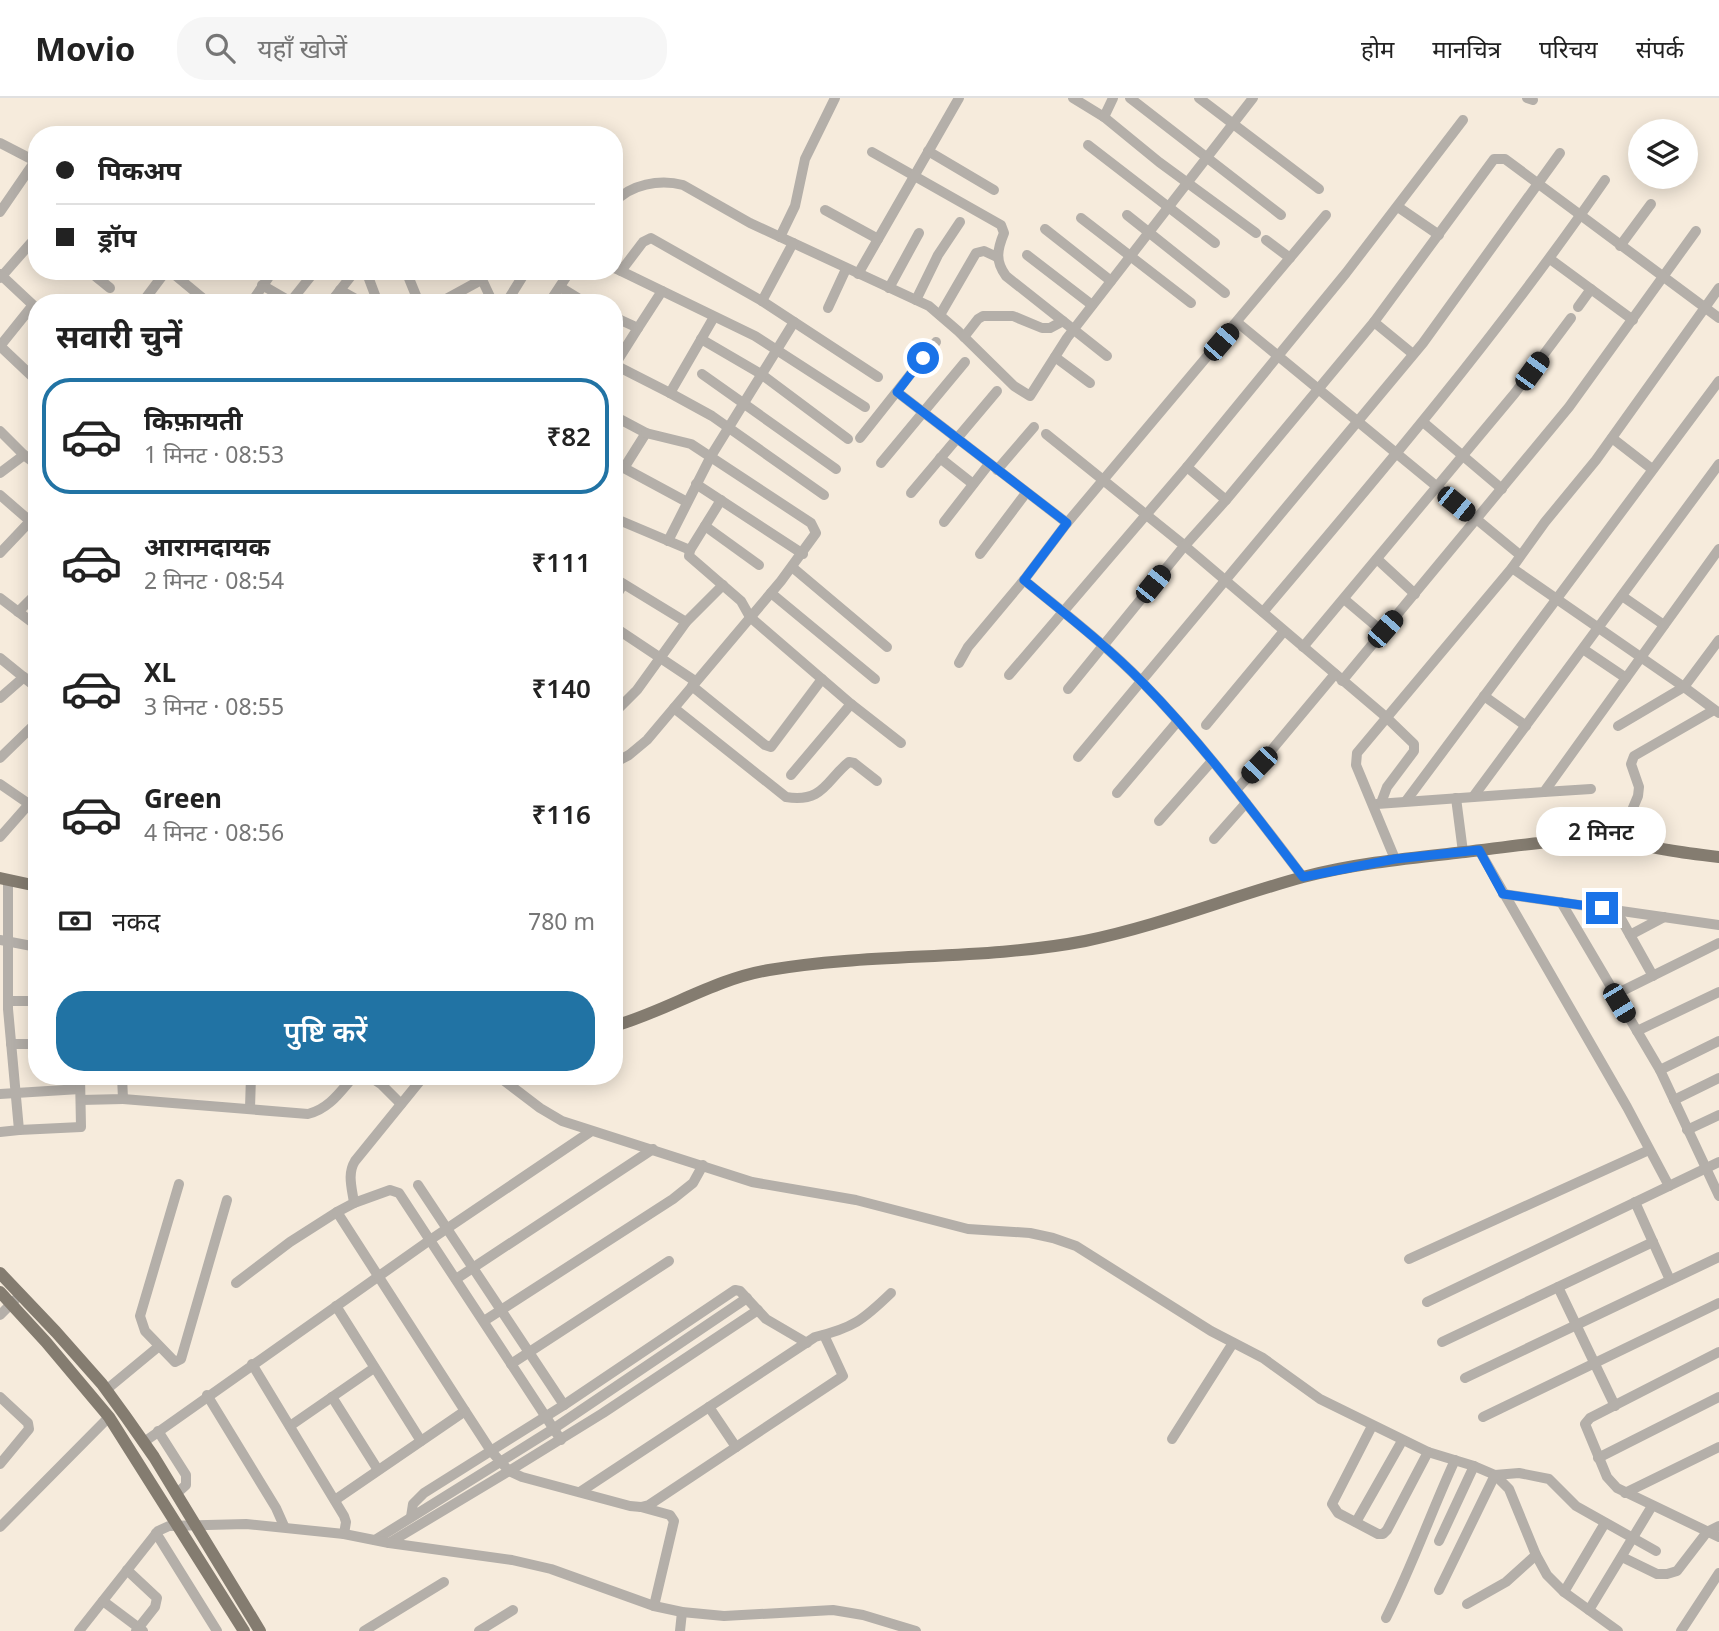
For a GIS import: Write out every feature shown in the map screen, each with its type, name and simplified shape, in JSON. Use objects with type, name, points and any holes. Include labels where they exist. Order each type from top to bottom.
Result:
[{"type":"main road","points":[[623,1023],[735,978],[767,970],[835,962],[972,955],[1061,945],[1146,926],[1303,877],[1395,859],[1567,840],[1619,841],[1719,857]]},
{"type":"main road","points":[[4,879],[28,884]]},
{"type":"main road","points":[[0,1273],[103,1424],[178,1527],[244,1631]]},
{"type":"main road","points":[[0,1292],[16,1299],[106,1390],[144,1441],[260,1631]]},
{"type":"street","points":[[780,237],[796,206],[805,159],[835,98]]},
{"type":"street","points":[[858,274],[959,98]]},
{"type":"street","points":[[1073,98],[1104,117],[1256,233]]},
{"type":"street","points":[[1104,117],[1113,98]]},
{"type":"street","points":[[1130,98],[1280,215]]},
{"type":"street","points":[[1199,98],[1319,189]]},
{"type":"street","points":[[623,196],[652,182],[670,181],[683,185],[780,237],[916,300],[940,315],[1014,386],[1027,395],[1034,393],[1073,329],[1253,98]]},
{"type":"street","points":[[1009,675],[1187,467],[1346,273],[1463,120]]},
{"type":"street","points":[[0,144],[28,158]]},
{"type":"street","points":[[1088,145],[1215,243]]},
{"type":"street","points":[[928,151],[994,190]]},
{"type":"street","points":[[873,152],[1001,225],[1004,233],[998,246],[997,257],[1006,276],[1107,356]]},
{"type":"street","points":[[1078,757],[1413,354],[1478,270],[1560,153]]},
{"type":"street","points":[[1068,689],[1374,322],[1494,159],[1505,159],[1719,318]]},
{"type":"street","points":[[0,212],[28,173]]},
{"type":"street","points":[[1263,612],[1423,422],[1550,259],[1605,180]]},
{"type":"street","points":[[1620,246],[1651,204]]},
{"type":"street","points":[[1398,206],[1439,235]]},
{"type":"street","points":[[825,210],[878,239]]},
{"type":"street","points":[[1127,215],[1225,293]]},
{"type":"street","points":[[959,663],[968,646],[1024,580],[1067,523],[1238,323],[1326,215]]},
{"type":"street","points":[[1082,218],[1191,303]]},
{"type":"street","points":[[916,300],[938,255],[960,222]]},
{"type":"street","points":[[1045,229],[1111,281]]},
{"type":"street","points":[[1236,790],[1382,632],[1502,489],[1569,407],[1696,231]]},
{"type":"street","points":[[889,288],[919,233]]},
{"type":"street","points":[[623,264],[643,242],[651,238],[762,302],[878,377]]},
{"type":"street","points":[[1266,240],[1290,258]]},
{"type":"street","points":[[762,302],[793,243]]},
{"type":"street","points":[[28,246],[1,276],[28,301]]},
{"type":"street","points":[[940,315],[976,253],[984,251],[997,257]]},
{"type":"street","points":[[1027,255],[1092,305]]},
{"type":"street","points":[[1550,259],[1633,320]]},
{"type":"street","points":[[828,308],[846,269]]},
{"type":"street","points":[[623,272],[778,349],[865,407]]},
{"type":"street","points":[[100,280],[110,288]]},
{"type":"street","points":[[149,294],[161,280]]},
{"type":"street","points":[[179,280],[195,294]]},
{"type":"street","points":[[256,294],[266,280]]},
{"type":"street","points":[[337,294],[348,280]]},
{"type":"street","points":[[452,294],[472,280]]},
{"type":"street","points":[[556,294],[564,280]]},
{"type":"street","points":[[262,285],[278,294]]},
{"type":"street","points":[[560,287],[571,294]]},
{"type":"street","points":[[1395,859],[1377,804],[1356,765],[1357,753],[1512,568],[1612,438],[1719,288]]},
{"type":"street","points":[[1578,307],[1591,289]]},
{"type":"street","points":[[340,290],[347,294]]},
{"type":"street","points":[[623,352],[662,291]]},
{"type":"street","points":[[28,315],[0,346],[28,371]]},
{"type":"street","points":[[964,337],[983,316],[1013,316],[1042,328],[1050,328],[1063,321]]},
{"type":"street","points":[[670,393],[715,317]]},
{"type":"street","points":[[1303,647],[1515,393],[1571,318]]},
{"type":"street","points":[[623,321],[638,328]]},
{"type":"street","points":[[668,541],[711,456],[794,322]]},
{"type":"street","points":[[1374,322],[1413,354]]},
{"type":"street","points":[[1238,323],[1520,555]]},
{"type":"street","points":[[701,339],[761,374],[848,439]]},
{"type":"street","points":[[860,438],[936,342]]},
{"type":"street","points":[[1055,357],[1090,383]]},
{"type":"street","points":[[881,463],[965,362]]},
{"type":"street","points":[[623,369],[712,415],[824,495]]},
{"type":"street","points":[[702,374],[836,469]]},
{"type":"street","points":[[1406,801],[1719,381]]},
{"type":"street","points":[[911,493],[997,391]]},
{"type":"street","points":[[897,392],[1067,523]]},
{"type":"street","points":[[623,421],[646,433],[685,442],[711,456],[811,523],[816,533],[803,554],[648,740],[623,758]]},
{"type":"street","points":[[1423,422],[1502,489]]},
{"type":"street","points":[[944,522],[973,484],[1034,427]]},
{"type":"street","points":[[0,431],[28,458]]},
{"type":"street","points":[[623,461],[646,433]]},
{"type":"street","points":[[1046,433],[1185,546],[1386,717],[1414,744],[1415,747],[1377,804]]},
{"type":"street","points":[[1612,438],[1652,468]]},
{"type":"street","points":[[0,473],[24,455]]},
{"type":"street","points":[[940,458],[973,484]]},
{"type":"street","points":[[1473,797],[1719,464]]},
{"type":"street","points":[[1187,467],[1226,500]]},
{"type":"street","points":[[623,468],[687,502]]},
{"type":"street","points":[[696,484],[803,554]]},
{"type":"street","points":[[980,554],[1026,493]]},
{"type":"street","points":[[0,495],[28,515]]},
{"type":"street","points":[[721,500],[688,554],[741,601],[750,617],[901,743]]},
{"type":"street","points":[[623,521],[690,550]]},
{"type":"street","points":[[0,553],[28,523]]},
{"type":"street","points":[[705,526],[759,565]]},
{"type":"street","points":[[1544,792],[1719,549]]},
{"type":"street","points":[[1377,559],[1415,594]]},
{"type":"street","points":[[792,567],[887,647]]},
{"type":"street","points":[[1512,568],[1717,712],[1634,756],[1631,764],[1639,787],[1639,796],[1619,841]]},
{"type":"street","points":[[1024,580],[1141,680],[1236,790],[1303,877]]},
{"type":"street","points":[[623,583],[687,622]]},
{"type":"street","points":[[623,704],[637,690],[687,622],[723,585]]},
{"type":"street","points":[[771,593],[875,679]]},
{"type":"street","points":[[1622,596],[1664,625]]},
{"type":"street","points":[[0,598],[28,619]]},
{"type":"street","points":[[1344,599],[1382,632]]},
{"type":"street","points":[[18,612],[28,602]]},
{"type":"street","points":[[1206,725],[1284,631]]},
{"type":"street","points":[[623,633],[661,656],[765,746],[771,747],[822,678]]},
{"type":"street","points":[[1618,726],[1685,687],[1715,653],[1719,640]]},
{"type":"street","points":[[1583,649],[1626,678]]},
{"type":"street","points":[[0,658],[28,680]]},
{"type":"street","points":[[0,698],[24,677]]},
{"type":"street","points":[[1484,696],[1526,726]]},
{"type":"street","points":[[791,775],[851,704]]},
{"type":"street","points":[[674,708],[786,797],[798,799],[815,794],[833,780],[849,762],[877,781]]},
{"type":"street","points":[[1117,793],[1178,721]]},
{"type":"street","points":[[0,758],[28,731]]},
{"type":"street","points":[[1158,821],[1212,761]]},
{"type":"street","points":[[0,784],[28,803]]},
{"type":"street","points":[[1377,804],[1591,789]]},
{"type":"street","points":[[1455,798],[1463,852]]},
{"type":"street","points":[[1214,839],[1246,803]]},
{"type":"street","points":[[0,836],[28,805]]},
{"type":"street","points":[[1479,850],[1669,1186]]},
{"type":"street","points":[[4,879],[4,941],[19,1130]]},
{"type":"street","points":[[1503,894],[1719,925]]},
{"type":"street","points":[[1561,902],[1660,1070],[1704,1169],[1719,1196]]},
{"type":"street","points":[[1616,910],[1653,976]]},
{"type":"street","points":[[1630,935],[1665,917]]},
{"type":"street","points":[[4,941],[28,945]]},
{"type":"street","points":[[1615,995],[1719,943]]},
{"type":"street","points":[[1637,1031],[1719,992]]},
{"type":"street","points":[[8,1001],[28,1001]]},
{"type":"street","points":[[1660,1070],[1719,1041]]},
{"type":"street","points":[[11,1044],[28,1044]]},
{"type":"street","points":[[1674,1100],[1719,1078]]},
{"type":"street","points":[[0,1132],[81,1127],[80,1085]]},
{"type":"street","points":[[122,1085],[123,1099]]},
{"type":"street","points":[[250,1108],[251,1085]]},
{"type":"street","points":[[0,1094],[80,1094],[307,1114],[320,1111],[330,1104],[346,1085]]},
{"type":"street","points":[[381,1085],[401,1104]]},
{"type":"street","points":[[355,1203],[351,1168],[417,1085]]},
{"type":"street","points":[[510,1085],[562,1121],[752,1182],[856,1200],[968,1229],[1030,1233],[1076,1246],[1233,1343],[1263,1358],[1321,1399],[1402,1441],[1494,1475],[1509,1489],[1536,1555],[1548,1575],[1564,1592],[1618,1631]]},
{"type":"street","points":[[1687,1130],[1719,1115]]},
{"type":"street","points":[[144,1441],[446,1228],[590,1132]]},
{"type":"street","points":[[456,1279],[653,1149]]},
{"type":"street","points":[[1409,1259],[1649,1150]]},
{"type":"street","points":[[1427,1301],[1719,1162]]},
{"type":"street","points":[[484,1321],[673,1199],[692,1183],[703,1165]]},
{"type":"street","points":[[179,1184],[140,1317],[141,1324],[158,1347],[178,1362],[227,1199]]},
{"type":"street","points":[[418,1185],[564,1405]]},
{"type":"street","points":[[236,1283],[290,1242],[337,1212],[395,1190],[561,1440]]},
{"type":"street","points":[[1635,1202],[1670,1280]]},
{"type":"street","points":[[337,1212],[492,1451],[509,1471],[522,1477],[670,1515],[674,1521],[654,1606]]},
{"type":"street","points":[[1442,1342],[1653,1242]]},
{"type":"street","points":[[1465,1378],[1719,1257]]},
{"type":"street","points":[[511,1364],[669,1261]]},
{"type":"street","points":[[1558,1287],[1615,1406]]},
{"type":"street","points":[[411,1517],[413,1504],[418,1498],[564,1405],[734,1290],[740,1291],[774,1325],[807,1343]]},
{"type":"street","points":[[580,1492],[815,1337],[849,1328],[860,1322],[891,1293]]},
{"type":"street","points":[[375,1540],[553,1429],[747,1298]]},
{"type":"street","points":[[0,1315],[16,1299]]},
{"type":"street","points":[[1483,1417],[1719,1303]]},
{"type":"street","points":[[336,1306],[421,1441]]},
{"type":"street","points":[[389,1542],[561,1440],[758,1310]]},
{"type":"street","points":[[640,1507],[656,1501],[843,1376],[824,1335]]},
{"type":"street","points":[[1171,1439],[1233,1343]]},
{"type":"street","points":[[106,1390],[158,1347]]},
{"type":"street","points":[[1719,1352],[1590,1418],[1585,1424],[1607,1477],[1625,1493],[1719,1537]]},
{"type":"street","points":[[252,1364],[335,1500],[346,1522],[344,1534]]},
{"type":"street","points":[[290,1426],[374,1368]]},
{"type":"street","points":[[207,1395],[276,1508],[284,1526]]},
{"type":"street","points":[[0,1397],[27,1423],[29,1429],[0,1464]]},
{"type":"street","points":[[332,1397],[378,1470]]},
{"type":"street","points":[[1598,1458],[1719,1397]]},
{"type":"street","points":[[709,1408],[736,1447]]},
{"type":"street","points":[[335,1500],[465,1410]]},
{"type":"street","points":[[0,1527],[103,1424]]},
{"type":"street","points":[[1372,1426],[1332,1504],[1338,1513],[1356,1522],[1383,1534],[1403,1502],[1428,1452]]},
{"type":"street","points":[[158,1431],[186,1475],[186,1485],[176,1494]]},
{"type":"street","points":[[1356,1522],[1402,1441]]},
{"type":"street","points":[[1625,1493],[1719,1447]]},
{"type":"street","points":[[1385,1618],[1403,1583],[1432,1509],[1455,1460]]},
{"type":"street","points":[[1439,1541],[1475,1466]]},
{"type":"street","points":[[1494,1475],[1519,1474],[1549,1479],[1576,1506],[1656,1551]]},
{"type":"street","points":[[1439,1590],[1494,1475]]},
{"type":"street","points":[[1589,1610],[1653,1506]]},
{"type":"street","points":[[1564,1592],[1605,1523]]},
{"type":"street","points":[[79,1631],[159,1531],[178,1527],[234,1524],[284,1526],[489,1556],[551,1569],[654,1606],[682,1612],[724,1616],[833,1610],[863,1615],[916,1631]]},
{"type":"street","points":[[1622,1557],[1657,1574],[1667,1574],[1677,1570],[1707,1532],[1719,1526]]},
{"type":"street","points":[[159,1531],[217,1631]]},
{"type":"street","points":[[1467,1604],[1506,1582],[1536,1555]]},
{"type":"street","points":[[103,1601],[140,1630],[156,1607],[157,1598],[127,1570]]},
{"type":"street","points":[[1681,1631],[1719,1573]]},
{"type":"street","points":[[364,1631],[444,1582]]},
{"type":"street","points":[[479,1631],[513,1610]]},
{"type":"street","points":[[680,1631],[682,1612]]},
{"type":"route","points":[[923,358],[897,392],[1067,523],[1024,580],[1141,680],[1224,776],[1303,877],[1395,859],[1479,850],[1503,894],[1602,908]]}]
